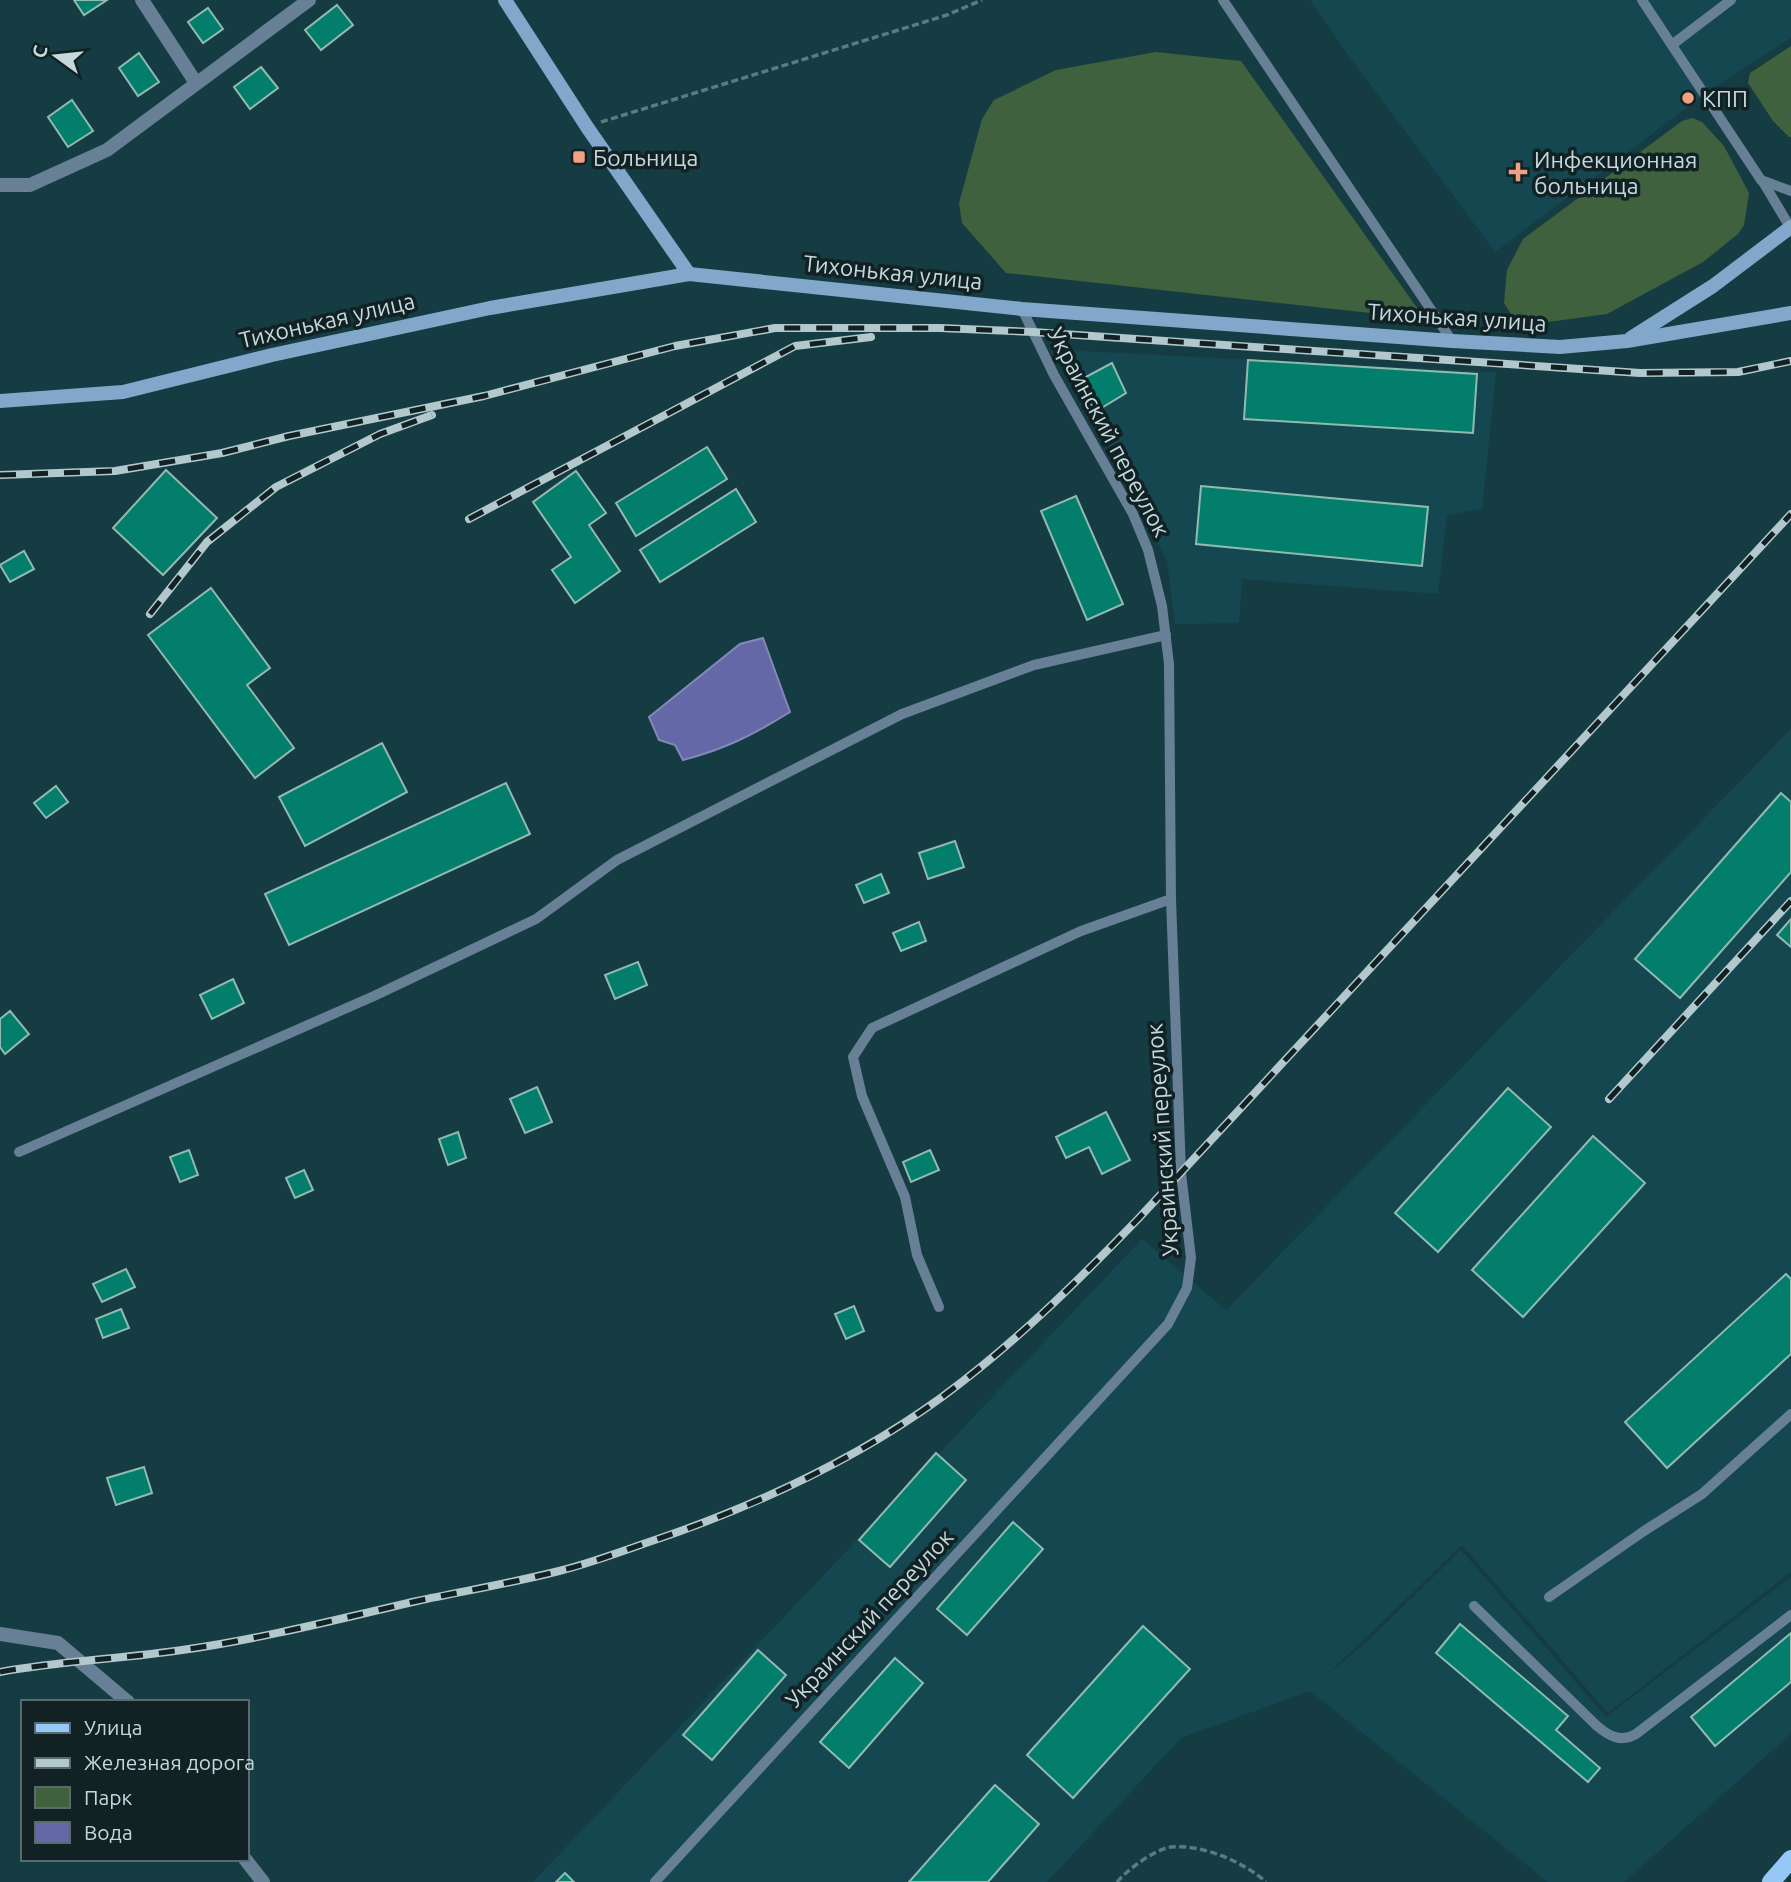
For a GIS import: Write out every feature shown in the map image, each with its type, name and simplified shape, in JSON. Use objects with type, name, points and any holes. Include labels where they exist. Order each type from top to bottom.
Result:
[{"type":"main road","points":[[1771,1882],[1791,1859]]},
{"type":"street","points":[[142,0],[196,83]]},
{"type":"street","points":[[0,186],[30,185],[107,150],[309,0]]},
{"type":"street","points":[[505,0],[587,127],[689,274]]},
{"type":"street","points":[[1627,341],[1713,286],[1791,227]]},
{"type":"street","name":"Тихонькая улица","points":[[0,401],[123,392],[272,355],[476,311],[689,274],[1022,309],[1452,341],[1560,346],[1627,341],[1791,313]]},
{"type":"street","points":[[0,1634],[58,1643],[126,1700]]},
{"type":"street","points":[[246,1861],[262,1882]]},
{"type":"lane","points":[[1223,0],[1452,341]]},
{"type":"lane","points":[[1642,0],[1791,227]]},
{"type":"lane","points":[[1673,44],[1731,0]]},
{"type":"lane","points":[[1761,180],[1791,191]]},
{"type":"lane","name":"Украинский переулок","points":[[655,1882],[1168,1324],[1187,1288],[1191,1258],[1181,1173],[1171,899],[1169,664],[1157,579],[1133,514],[1054,375],[1022,309]]},
{"type":"lane","points":[[19,1152],[374,996],[536,919],[617,860],[902,714],[1034,665],[1166,635]]},
{"type":"lane","points":[[939,1307],[917,1255],[905,1197],[862,1096],[853,1057],[872,1028],[1081,931],[1171,899]]},
{"type":"lane","points":[[1549,1597],[1702,1494],[1791,1414]]},
{"type":"lane","points":[[1474,1606],[1597,1726],[1614,1737],[1621,1738],[1636,1734],[1791,1615]]},
{"type":"path","points":[[587,127],[947,15],[982,0]]},
{"type":"path","points":[[1117,1882],[1130,1868],[1170,1847],[1212,1852],[1252,1869],[1266,1882]]},
{"type":"shaded area","name":"Инфекционная больница","points":[[1310,0],[1791,0],[1791,38],[1706,93],[1495,252]]},
{"type":"shaded area","points":[[1061,350],[1496,372],[1482,509],[1447,515],[1438,594],[1242,579],[1239,623],[1175,624],[1167,561]]},
{"type":"shaded area","points":[[1791,729],[1791,1572],[1608,1713],[1462,1545],[1325,1677],[1371,1638],[1461,1550],[1606,1717],[1791,1577],[1791,1734],[1624,1882],[1548,1882],[1310,1691],[1181,1738],[1047,1882],[533,1882],[1142,1239],[1226,1310]]},
{"type":"green space","points":[[1791,46],[1789,137],[1773,121],[1748,83],[1750,73]]},
{"type":"green space","points":[[1156,52],[1241,61],[1425,319],[1006,273],[962,223],[959,203],[982,119],[994,100],[1056,70]]},
{"type":"green space","points":[[1692,118],[1702,122],[1724,146],[1749,193],[1744,225],[1738,234],[1703,262],[1607,314],[1526,325],[1515,321],[1504,303],[1507,270],[1523,239],[1682,121]]},
{"type":"water","points":[[763,638],[790,712],[738,740],[683,760],[675,745],[659,740],[649,717],[740,644]]},
{"type":"building","points":[[74,0],[107,0],[84,15]]},
{"type":"building","points":[[337,5],[353,25],[321,50],[305,30]]},
{"type":"building","points":[[208,8],[223,29],[203,43],[188,22]]},
{"type":"building","points":[[139,53],[159,82],[138,96],[119,68]]},
{"type":"building","points":[[261,67],[278,88],[250,109],[234,87]]},
{"type":"building","name":"КПП","points":[[1688,92],[1694,99],[1688,104],[1682,96]]},
{"type":"building","points":[[72,100],[93,131],[68,147],[48,117]]},
{"type":"building","points":[[1248,360],[1477,374],[1473,433],[1244,419]]},
{"type":"building","points":[[1112,363],[1126,393],[1095,412],[1090,404],[1096,400],[1084,378]]},
{"type":"building","points":[[707,447],[727,479],[636,536],[616,503]]},
{"type":"building","points":[[166,470],[217,518],[163,575],[113,528]]},
{"type":"building","points":[[576,471],[606,513],[589,525],[620,571],[575,603],[552,570],[571,557],[533,502]]},
{"type":"building","points":[[1201,486],[1428,507],[1422,566],[1196,544]]},
{"type":"building","points":[[736,489],[756,522],[660,582],[640,550]]},
{"type":"building","points":[[1076,496],[1123,604],[1087,620],[1041,511]]},
{"type":"building","points":[[24,551],[34,569],[10,582],[0,565]]},
{"type":"building","points":[[211,588],[270,668],[247,685],[294,748],[255,778],[148,635]]},
{"type":"building","points":[[382,743],[407,792],[305,846],[279,797]]},
{"type":"building","points":[[506,783],[530,834],[289,945],[265,894]]},
{"type":"building","points":[[56,786],[68,802],[46,818],[34,803]]},
{"type":"building","points":[[1781,793],[1791,802],[1791,872],[1680,998],[1635,959]]},
{"type":"building","points":[[955,841],[964,867],[928,879],[919,853]]},
{"type":"building","points":[[881,874],[889,893],[864,903],[856,885]]},
{"type":"building","points":[[1791,919],[1791,947],[1777,935]]},
{"type":"building","points":[[919,922],[926,941],[901,951],[893,933]]},
{"type":"building","points":[[638,962],[647,985],[615,999],[605,975]]},
{"type":"building","points":[[233,979],[244,1003],[212,1019],[200,995]]},
{"type":"building","points":[[10,1011],[29,1034],[5,1054],[0,1047],[0,1019]]},
{"type":"building","points":[[537,1087],[552,1122],[525,1133],[510,1099]]},
{"type":"building","points":[[1508,1088],[1551,1127],[1438,1252],[1395,1213]]},
{"type":"building","points":[[1106,1112],[1130,1160],[1102,1174],[1089,1147],[1066,1158],[1056,1137]]},
{"type":"building","points":[[458,1132],[466,1158],[448,1165],[439,1139]]},
{"type":"building","points":[[1593,1136],[1645,1183],[1523,1317],[1472,1270]]},
{"type":"building","points":[[189,1150],[198,1175],[180,1182],[170,1157]]},
{"type":"building","points":[[930,1150],[939,1170],[911,1182],[903,1162]]},
{"type":"building","points":[[304,1170],[313,1190],[295,1198],[286,1178]]},
{"type":"building","points":[[126,1269],[135,1287],[102,1302],[93,1284]]},
{"type":"building","points":[[1786,1274],[1791,1279],[1791,1354],[1667,1468],[1625,1422]]},
{"type":"building","points":[[854,1306],[864,1331],[846,1339],[835,1314]]},
{"type":"building","points":[[121,1309],[129,1328],[103,1338],[96,1319]]},
{"type":"building","points":[[936,1453],[966,1480],[890,1567],[859,1540]]},
{"type":"building","points":[[144,1467],[152,1493],[116,1505],[107,1478]]},
{"type":"building","points":[[1013,1522],[1043,1549],[967,1635],[937,1609]]},
{"type":"building","points":[[1460,1624],[1568,1716],[1556,1730],[1600,1768],[1588,1782],[1436,1653]]},
{"type":"building","points":[[1143,1626],[1190,1669],[1073,1798],[1027,1755]]},
{"type":"building","points":[[1791,1633],[1791,1682],[1715,1746],[1691,1717]]},
{"type":"building","points":[[758,1650],[786,1675],[712,1760],[683,1735]]},
{"type":"building","points":[[895,1658],[923,1683],[849,1768],[820,1742]]},
{"type":"building","points":[[995,1785],[1039,1824],[988,1882],[909,1882]]},
{"type":"building","points":[[565,1873],[574,1882],[556,1882]]},
{"type":"railway","points":[[0,475],[115,471],[222,453],[289,436],[484,396],[675,346],[775,328],[940,328],[1033,332],[1640,373],[1738,372],[1791,361]]},
{"type":"railway","points":[[469,519],[795,346],[871,337]]},
{"type":"railway","points":[[150,614],[207,542],[276,487],[380,434],[432,415]]},
{"type":"railway","points":[[0,1672],[241,1640],[570,1568],[683,1530],[760,1500],[835,1463],[907,1421],[968,1377],[1019,1334],[1138,1219],[1791,514]]},
{"type":"railway","points":[[1609,1099],[1791,901]]},
{"type":"place","name":"КПП","points":[[1688,98]]},
{"type":"place","name":"Больница","points":[[579,157]]},
{"type":"place","name":"Инфекционная больница","points":[[1518,172]]}]
